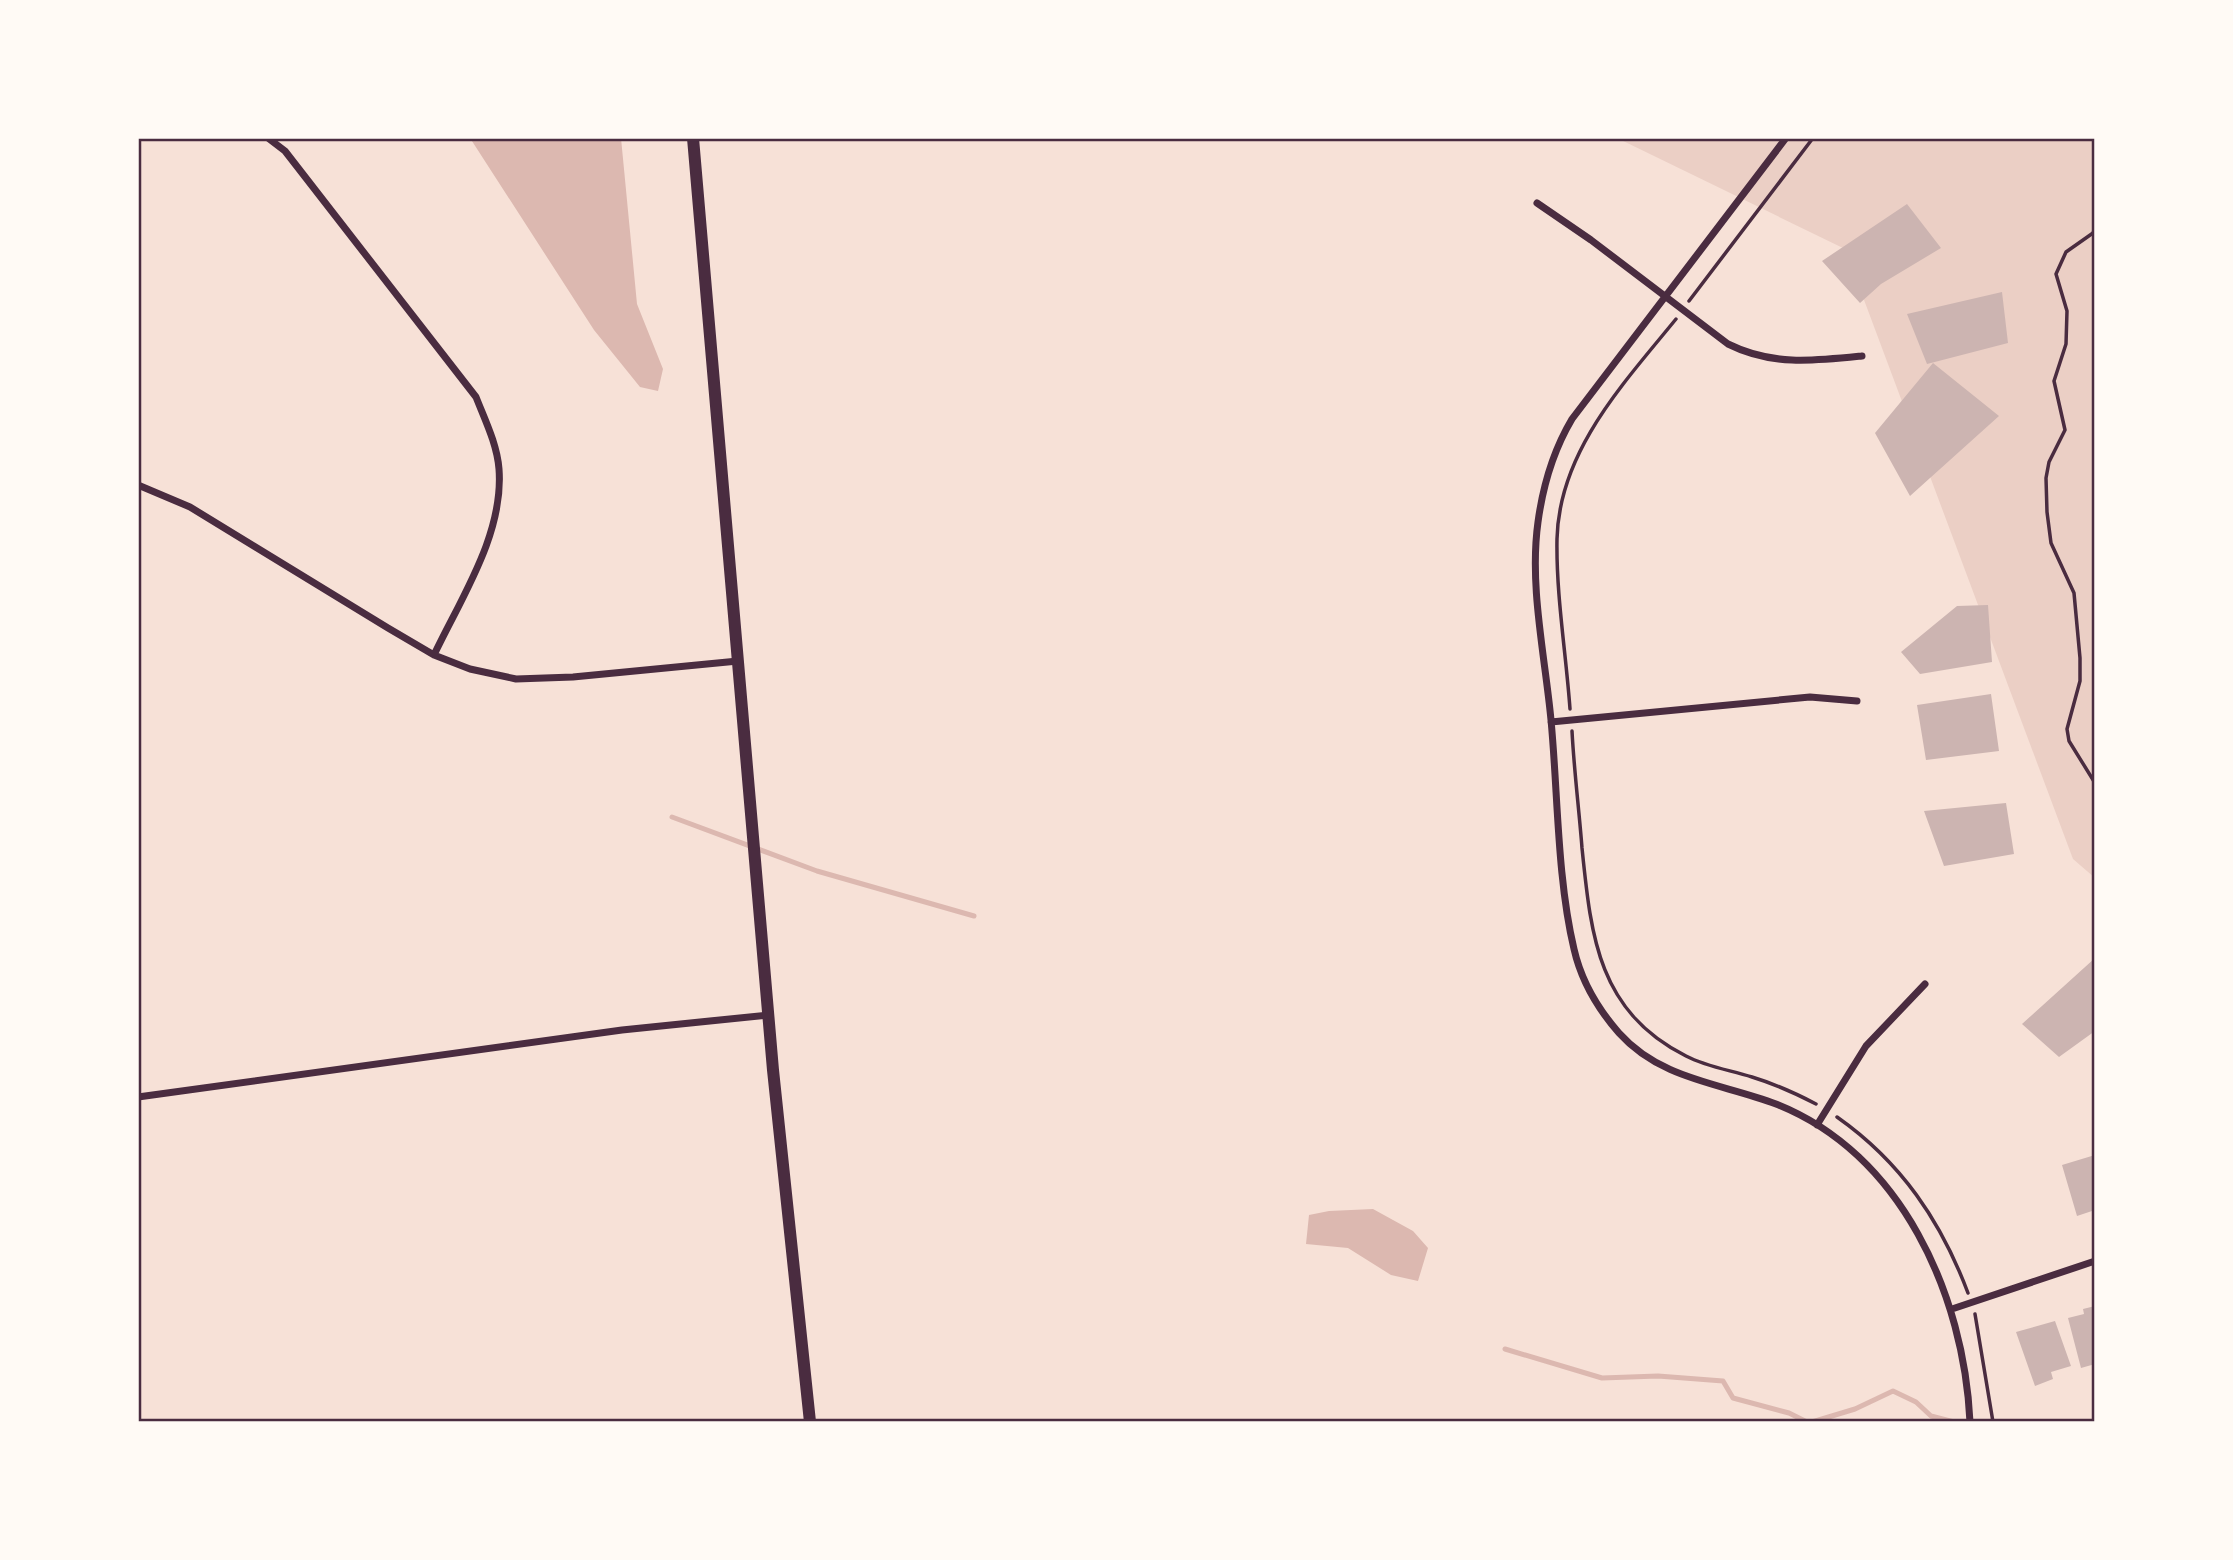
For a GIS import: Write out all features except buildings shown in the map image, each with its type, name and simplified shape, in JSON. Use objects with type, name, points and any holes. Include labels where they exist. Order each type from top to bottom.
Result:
[{"type":"street","points":[[268,138],[285,151],[476,397],[490,434],[499,468],[496,511],[483,554],[435,655]]},
{"type":"street","points":[[693,138],[768,1015],[810,1422]]},
{"type":"street","points":[[1786,138],[1572,419],[1550,463],[1538,521],[1536,556],[1566,899],[1573,946],[1588,987],[1607,1018],[1639,1051],[1690,1079],[1776,1104],[1816,1125],[1863,1162],[1894,1198],[1919,1236],[1952,1309],[1962,1347],[1970,1422]]},
{"type":"street","points":[[1537,204],[1591,240],[1728,344],[1767,359],[1796,361],[1862,356]]},
{"type":"street","points":[[138,485],[190,507],[435,655],[470,669],[516,679],[573,677],[738,661]]},
{"type":"street","points":[[1551,722],[1810,697],[1857,701]]},
{"type":"street","points":[[1816,1125],[1873,1036],[1925,984]]},
{"type":"street","points":[[138,1097],[622,1030],[768,1015]]},
{"type":"street","points":[[1952,1309],[2095,1261]]},
{"type":"path","points":[[1813,138],[1602,413],[1582,445],[1568,480],[1557,539],[1592,934],[1602,968],[1615,994],[1636,1020],[1661,1042],[1688,1057],[1779,1086],[1825,1109],[1870,1142],[1909,1183],[1946,1243],[1972,1302],[1989,1385],[1993,1422]]},
{"type":"path","points":[[2095,228],[2093,233],[2066,253],[2056,274],[2067,311],[2066,344],[2054,382],[2065,429],[2049,462],[2046,478],[2051,543],[2074,593],[2080,658],[2080,681],[2067,729],[2069,741],[2095,783]]},
{"type":"shaded area","points":[[470,138],[621,138],[637,304],[663,369],[658,391],[640,387],[594,330]]},
{"type":"shaded area","points":[[1617,138],[2095,138],[2095,878],[2073,859],[1845,249]]},
{"type":"shaded area","points":[[1373,1209],[1413,1231],[1428,1248],[1418,1281],[1391,1275],[1348,1248],[1306,1244],[1309,1215],[1329,1211]]},
{"type":"waterway","points":[[672,817],[817,871],[974,916]]},
{"type":"waterway","points":[[1505,1349],[1602,1378],[1658,1376],[1723,1381],[1733,1398],[1789,1413],[1807,1422]]},
{"type":"waterway","points":[[1812,1422],[1855,1409],[1893,1391],[1916,1402],[1931,1416],[1954,1422]]}]
